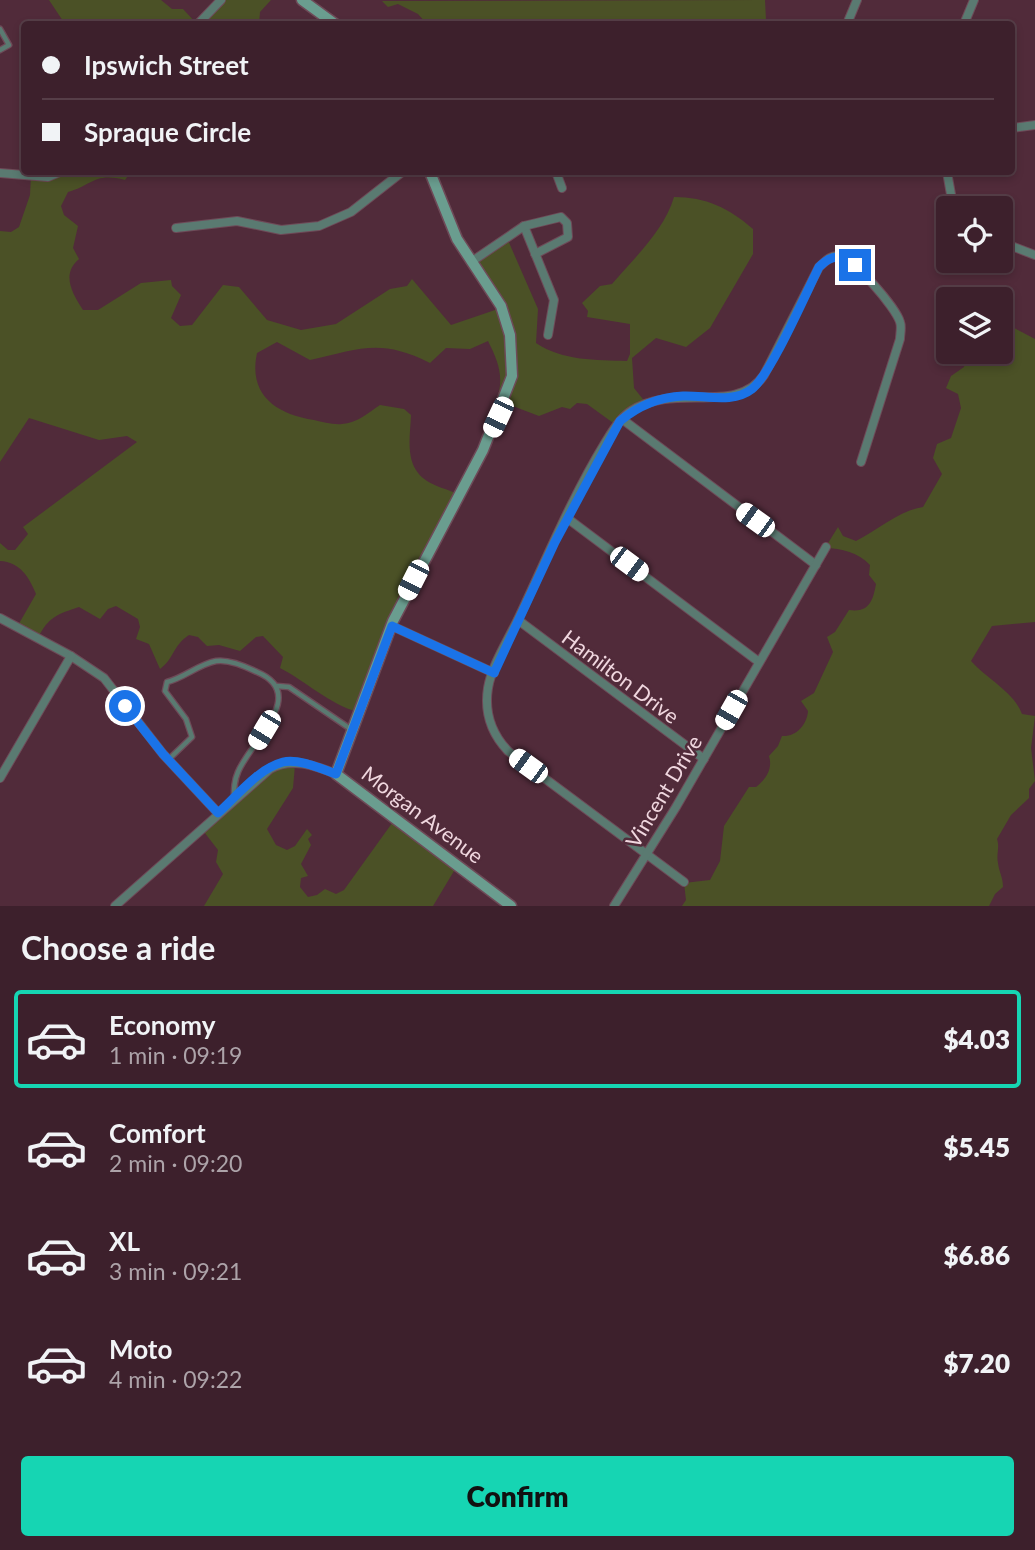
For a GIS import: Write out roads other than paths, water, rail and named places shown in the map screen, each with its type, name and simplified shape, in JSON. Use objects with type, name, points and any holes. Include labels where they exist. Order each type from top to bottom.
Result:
[{"type":"street","points":[[201,21],[221,0]]},
{"type":"street","points":[[302,0],[331,21]]},
{"type":"street","points":[[848,21],[857,0]]},
{"type":"street","points":[[965,21],[974,0]]},
{"type":"street","points":[[1015,128],[1035,125]]},
{"type":"street","points":[[0,173],[21,175]]},
{"type":"street","points":[[24,175],[53,175]]},
{"type":"street","points":[[176,228],[237,221],[281,230],[319,226],[351,212],[398,175]]},
{"type":"street","name":"Morgan Avenue","points":[[431,175],[448,220],[471,262],[494,293],[506,320],[512,348],[512,376],[483,450],[424,558],[392,626],[336,774],[511,906]]},
{"type":"street","points":[[557,175],[562,188]]},
{"type":"street","points":[[948,175],[951,196]]},
{"type":"street","points":[[471,262],[524,226],[555,216],[567,223],[569,233],[565,240],[535,254]]},
{"type":"street","points":[[524,226],[554,300],[548,335]]},
{"type":"street","points":[[1013,247],[1035,255]]},
{"type":"street","points":[[684,882],[498,741],[487,709],[488,686],[604,444],[622,419],[640,406],[653,401],[679,396],[733,397],[754,387],[764,375],[819,267],[831,257],[838,256],[850,261],[863,273],[900,323],[900,339],[861,462]]},
{"type":"street","points":[[622,419],[816,565]]},
{"type":"street","points":[[567,519],[759,662]]},
{"type":"street","name":"Vincent Drive","points":[[614,906],[704,759],[826,547]]},
{"type":"street","points":[[0,618],[71,656],[104,678],[168,760],[218,813]]},
{"type":"street","name":"Hamilton Drive","points":[[518,620],[704,759]]},
{"type":"street","points":[[392,626],[494,673]]},
{"type":"street","points":[[0,778],[71,656]]},
{"type":"street","points":[[115,906],[253,781],[284,761],[336,774]]},
{"type":"lane","points":[[0,29],[9,46],[0,50]]},
{"type":"lane","points":[[168,760],[192,737],[186,719],[165,691],[167,682],[210,663],[225,661],[270,677],[277,686],[279,696],[275,711],[238,771],[234,798]]},
{"type":"lane","points":[[277,686],[289,687],[353,730]]}]
